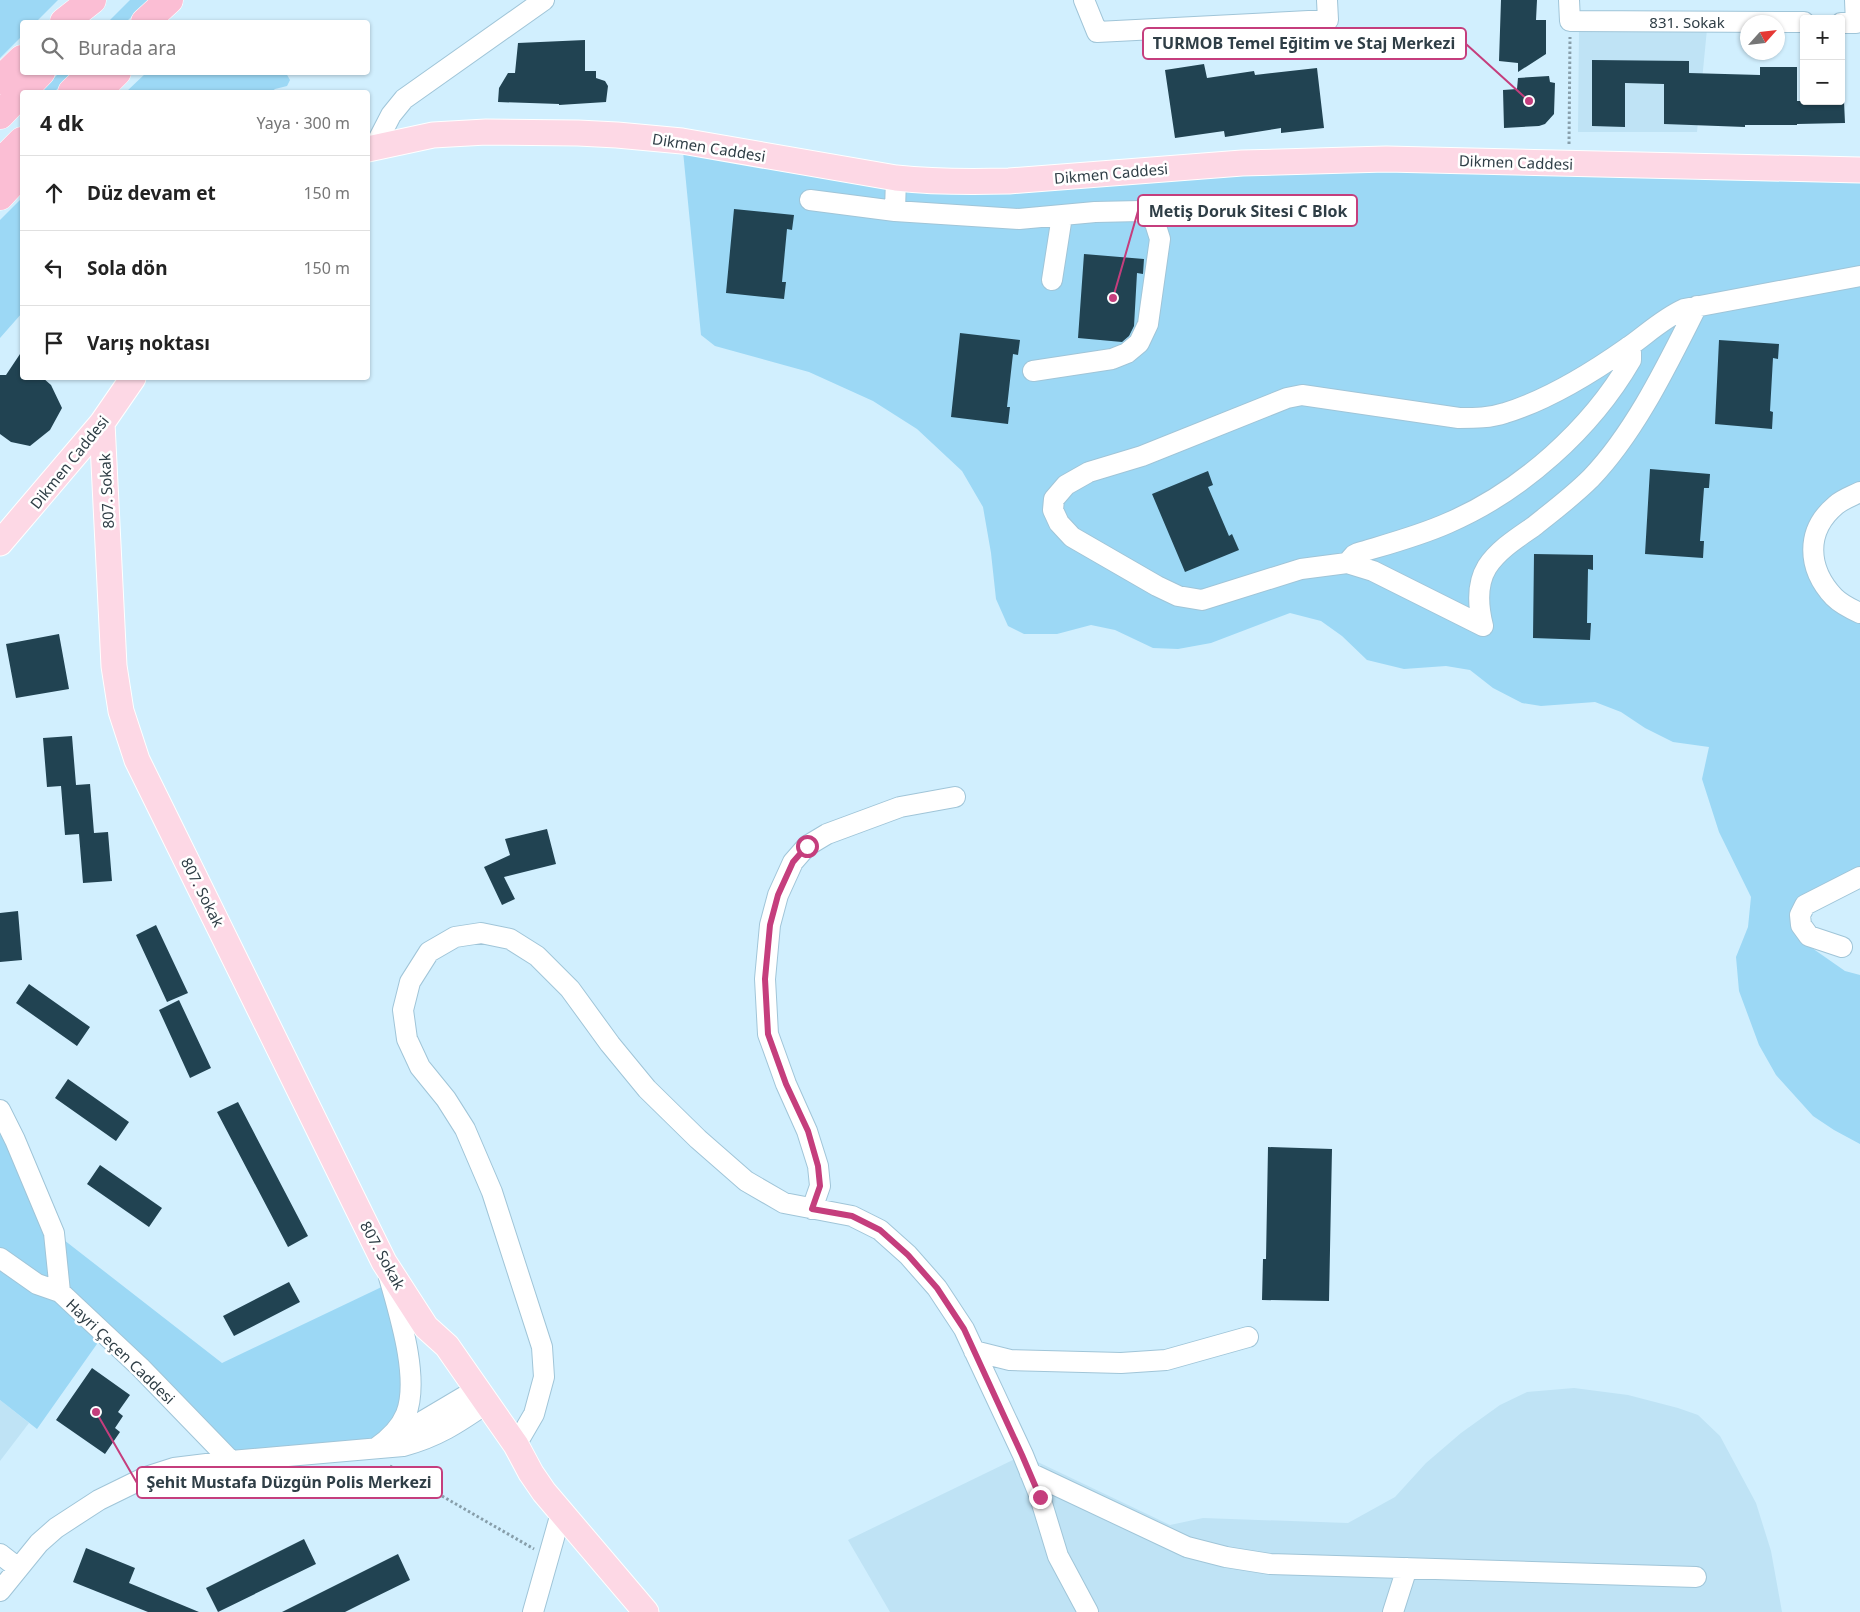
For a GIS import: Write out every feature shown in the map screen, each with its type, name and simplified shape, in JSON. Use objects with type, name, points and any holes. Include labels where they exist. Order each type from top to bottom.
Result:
[{"type":"highway","points":[[67,20],[92,0]]},
{"type":"highway","points":[[91,20],[110,0]]},
{"type":"highway","points":[[0,80],[20,61]]},
{"type":"highway","points":[[24,90],[38,75]]},
{"type":"highway","points":[[74,90],[90,75]]},
{"type":"highway","points":[[99,90],[114,75]]},
{"type":"highway","points":[[0,115],[20,94]]},
{"type":"highway","points":[[0,163],[20,143]]},
{"type":"highway","points":[[0,196],[20,174]]},
{"type":"main road","name":"Dikmen Caddesi","points":[[371,148],[432,135],[486,132],[578,132],[682,141],[921,181],[1009,182],[1242,163],[1413,159],[1860,170]]},
{"type":"main road","name":"Dikmen Caddesi","points":[[0,543],[102,423],[132,380]]},
{"type":"main road","name":"807. Sokak","points":[[102,423],[114,666],[121,711],[137,760],[384,1262],[426,1326],[434,1356],[516,1445],[531,1473],[639,1609]]},
{"type":"main road","name":"807. Sokak","points":[[475,1400],[504,1456],[531,1473]]},
{"type":"street","points":[[371,148],[390,115],[404,99],[544,0]]},
{"type":"street","points":[[1084,0],[1096,32],[1328,20],[1327,0]]},
{"type":"street","points":[[1569,0],[1570,29]]},
{"type":"street","points":[[1849,23],[1855,0]]},
{"type":"street","name":"831. Sokak","points":[[1570,29],[1800,22]]},
{"type":"street","points":[[896,178],[896,211]]},
{"type":"street","points":[[810,200],[896,211],[1019,220],[1095,212],[1141,211],[1155,223],[1160,239],[1148,324],[1139,343],[1120,356],[1033,371]]},
{"type":"street","points":[[1052,280],[1062,216]]},
{"type":"street","points":[[1697,306],[1652,392],[1610,455],[1593,476],[1570,499],[1491,561],[1486,569],[1480,588],[1483,626],[1373,571],[1347,563],[1301,569],[1202,600],[1178,596],[1072,537],[1060,524],[1053,510],[1054,499],[1066,485],[1089,472],[1142,456],[1287,398],[1302,395],[1314,396],[1409,412],[1459,418],[1504,414],[1579,379],[1628,347],[1664,319],[1684,309],[1697,306],[1860,276]]},
{"type":"street","points":[[1347,563],[1358,553],[1426,532],[1450,522],[1474,510],[1518,483],[1572,437],[1601,406],[1630,360],[1631,353],[1628,347]]},
{"type":"street","points":[[1860,492],[1836,504],[1820,524],[1812,543],[1814,562],[1821,580],[1834,597],[1845,606],[1860,613]]},
{"type":"street","points":[[812,1209],[820,1186],[818,1166],[808,1131],[786,1084],[768,1034],[765,979],[770,925],[778,895],[793,862],[807,846],[827,834],[900,807],[954,797]]},
{"type":"street","points":[[1842,947],[1809,936],[1801,925],[1800,915],[1805,905],[1860,878]]},
{"type":"street","points":[[516,1445],[534,1414],[544,1377],[542,1347],[488,1183],[465,1129],[446,1099],[420,1067],[407,1040],[403,1010],[410,982],[429,952],[455,937],[481,933],[510,939],[537,956],[570,989],[610,1044],[647,1089],[698,1139],[754,1185],[784,1203],[852,1216],[880,1230],[908,1255],[937,1288],[964,1329],[1040,1497],[1058,1556],[1088,1612]]},
{"type":"street","points":[[0,1110],[15,1140],[54,1233],[60,1292]]},
{"type":"street","name":"Hayri Çeçen Caddesi","points":[[0,1258],[37,1284],[60,1292],[140,1367],[231,1461]]},
{"type":"street","points":[[369,1449],[394,1435],[406,1414],[410,1394],[406,1346],[384,1262]]},
{"type":"street","points":[[974,1351],[1010,1360],[1121,1363],[1166,1360],[1248,1337]]},
{"type":"street","points":[[0,1591],[39,1543],[56,1528],[92,1504],[146,1477],[174,1468],[369,1449],[475,1400]]},
{"type":"street","points":[[1030,1473],[1187,1547],[1226,1557],[1270,1564],[1696,1577]]},
{"type":"street","points":[[532,1612],[561,1513]]},
{"type":"street","points":[[0,1554],[18,1568]]},
{"type":"street","points":[[1393,1612],[1406,1568]]},
{"type":"path","points":[[1569,163],[1570,29]]},
{"type":"path","points":[[369,1449],[548,1557]]},
{"type":"shaded area","points":[[0,0],[58,0],[38,20],[20,20],[20,38],[0,58]]},
{"type":"shaded area","points":[[130,0],[149,0],[128,20],[110,20]]},
{"type":"shaded area","points":[[1707,29],[1697,132],[1578,132],[1579,32]]},
{"type":"shaded area","points":[[57,75],[72,75],[56,90],[42,90]]},
{"type":"shaded area","points":[[144,75],[287,75],[290,80],[287,86],[274,90],[128,90]]},
{"type":"shaded area","points":[[682,141],[867,174],[1154,169],[1860,170],[1860,492],[1836,504],[1814,562],[1860,613],[1860,867],[1802,901],[1799,928],[1812,948],[1845,971],[1860,975],[1860,1144],[1813,1116],[1776,1075],[1759,1045],[1739,991],[1736,957],[1748,927],[1751,897],[1719,832],[1702,779],[1709,747],[1673,742],[1645,728],[1621,712],[1595,702],[1541,706],[1522,703],[1493,688],[1470,670],[1446,666],[1404,669],[1367,660],[1342,636],[1321,621],[1290,613],[1211,643],[1178,649],[1153,648],[1115,630],[1091,625],[1057,634],[1024,634],[1008,626],[996,599],[983,507],[962,471],[917,429],[873,401],[809,372],[715,346],[701,335]]},
{"type":"shaded area","points":[[20,200],[20,315],[0,338],[0,220]]},
{"type":"shaded area","points":[[0,1110],[55,1233],[222,1363],[390,1283],[410,1394],[376,1448],[231,1461],[104,1334],[37,1429],[0,1400]]},
{"type":"shaded area","points":[[1574,1388],[1628,1395],[1678,1408],[1698,1415],[1720,1436],[1756,1503],[1771,1551],[1782,1612],[890,1612],[848,1540],[1023,1455],[1170,1525],[1203,1518],[1348,1523],[1395,1497],[1426,1463],[1461,1433],[1500,1405],[1527,1392]]},
{"type":"shaded area","points":[[0,1400],[29,1423],[0,1461]]},
{"type":"building","points":[[1501,0],[1537,0],[1536,20],[1546,20],[1546,54],[1518,72],[1518,63],[1499,61]]},
{"type":"building","points":[[585,40],[585,71],[596,71],[596,78],[605,81],[608,86],[606,102],[559,105],[498,102],[499,88],[508,73],[515,73],[518,43]]},
{"type":"building","points":[[1592,60],[1689,61],[1689,73],[1760,75],[1760,67],[1797,67],[1797,101],[1800,101],[1800,105],[1844,105],[1845,123],[1745,125],[1745,127],[1664,124],[1664,84],[1625,83],[1625,127],[1592,126]]},
{"type":"building","points":[[1204,64],[1207,78],[1254,71],[1255,75],[1317,68],[1324,128],[1281,133],[1281,128],[1225,137],[1224,131],[1175,138],[1165,70]]},
{"type":"building","points":[[1549,76],[1550,82],[1555,83],[1554,114],[1545,124],[1539,126],[1504,128],[1503,90],[1517,89],[1518,78]]},
{"type":"building","points":[[734,209],[794,215],[792,230],[787,229],[782,282],[786,282],[784,299],[726,293]]},
{"type":"building","points":[[1084,254],[1144,259],[1143,274],[1137,273],[1134,326],[1129,336],[1122,342],[1078,338]]},
{"type":"building","points":[[960,333],[1020,340],[1018,355],[1013,354],[1007,407],[1010,407],[1008,424],[951,417]]},
{"type":"building","points":[[1719,340],[1779,344],[1778,359],[1773,358],[1770,411],[1773,412],[1772,429],[1715,424]]},
{"type":"building","points":[[20,354],[20,380],[45,380],[51,385],[62,408],[50,430],[30,446],[11,442],[0,434],[0,375],[6,375]]},
{"type":"building","points":[[1650,469],[1710,474],[1709,488],[1704,488],[1700,541],[1704,541],[1703,558],[1645,554]]},
{"type":"building","points":[[1208,471],[1213,485],[1208,487],[1229,536],[1232,534],[1239,550],[1185,572],[1152,494]]},
{"type":"building","points":[[1534,554],[1593,555],[1593,570],[1588,569],[1587,623],[1591,623],[1590,640],[1533,638]]},
{"type":"building","points":[[59,634],[69,689],[16,698],[6,644]]},
{"type":"building","points":[[72,736],[76,785],[90,784],[94,833],[108,832],[112,881],[83,883],[79,834],[65,835],[61,786],[47,787],[43,738]]},
{"type":"building","points":[[547,829],[556,864],[504,877],[515,899],[502,905],[484,867],[510,855],[505,839]]},
{"type":"building","points":[[18,911],[22,960],[0,962],[0,913]]},
{"type":"building","points":[[156,925],[188,993],[167,1002],[136,935]]},
{"type":"building","points":[[29,984],[90,1027],[77,1046],[16,1003]]},
{"type":"building","points":[[179,1000],[211,1068],[190,1078],[159,1010]]},
{"type":"building","points":[[68,1079],[129,1122],[116,1141],[55,1098]]},
{"type":"building","points":[[238,1102],[308,1236],[288,1247],[217,1112]]},
{"type":"building","points":[[1268,1147],[1332,1149],[1329,1301],[1262,1300],[1263,1259],[1266,1259]]},
{"type":"building","points":[[100,1165],[162,1208],[149,1227],[87,1184]]},
{"type":"building","points":[[289,1282],[300,1302],[234,1336],[223,1316]]},
{"type":"building","points":[[92,1368],[130,1395],[118,1412],[123,1416],[115,1428],[120,1432],[105,1454],[56,1420]]},
{"type":"building","points":[[304,1539],[316,1564],[218,1612],[206,1588]]},
{"type":"building","points":[[86,1548],[135,1568],[129,1583],[199,1612],[148,1612],[73,1582]]},
{"type":"building","points":[[398,1554],[410,1580],[345,1612],[282,1612]]},
{"type":"place","name":"TURMOB Temel Eğitim ve Staj Merkezi","points":[[1529,101]]},
{"type":"place","name":"Metiş Doruk Sitesi C Blok","points":[[1113,298]]},
{"type":"place","name":"Şehit Mustafa Düzgün Polis Merkezi","points":[[96,1412]]},
{"type":"route","points":[[807,846],[793,862],[778,895],[770,925],[765,979],[768,1034],[786,1084],[808,1131],[818,1166],[820,1186],[812,1209],[852,1216],[880,1230],[908,1255],[937,1288],[964,1329],[1040,1497]]}]
